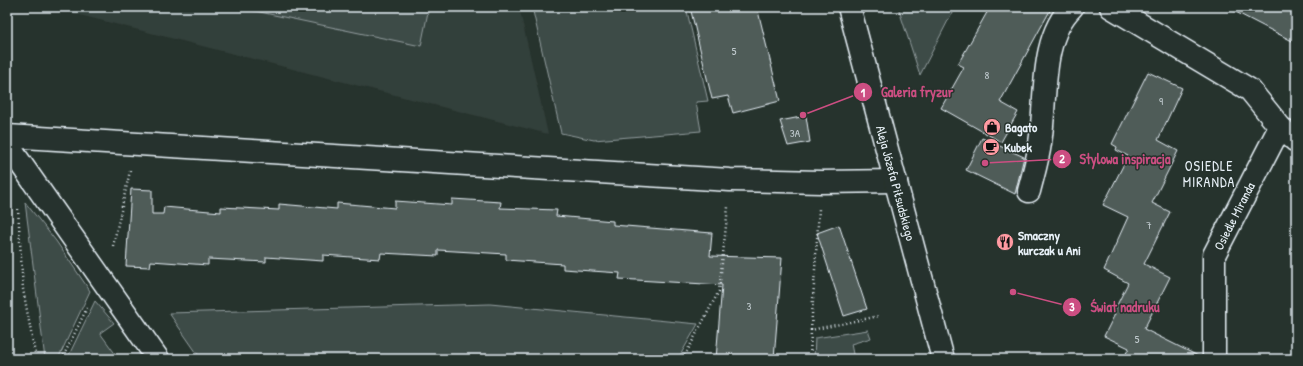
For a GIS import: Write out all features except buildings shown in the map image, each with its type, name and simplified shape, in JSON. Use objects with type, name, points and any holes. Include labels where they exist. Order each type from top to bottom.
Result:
[{"type":"street","name":"Aleja Józefa Piłsudskiego","points":[[849,7],[943,359]]},
{"type":"street","points":[[1029,191],[1040,143],[1048,59],[1053,37],[1064,15],[1072,7]]},
{"type":"street","points":[[1111,7],[1250,90],[1280,127],[1296,141]]},
{"type":"street","name":"Osiedle Miranda","points":[[1214,359],[1214,255],[1280,127]]},
{"type":"street","points":[[7,136],[730,180],[821,182],[896,180]]},
{"type":"street","points":[[7,144],[158,359]]},
{"type":"path","points":[[113,248],[130,171]]},
{"type":"path","points":[[683,359],[720,291],[730,180]]},
{"type":"path","points":[[810,359],[821,182]]},
{"type":"path","points":[[18,207],[23,289],[36,359]]},
{"type":"path","points":[[62,359],[90,304]]},
{"type":"path","points":[[811,330],[880,316]]},
{"type":"shaded area","points":[[65,7],[519,7],[548,134],[64,11]]},
{"type":"shaded area","points":[[236,7],[429,7],[421,46]]},
{"type":"shaded area","points":[[532,7],[686,7],[708,101],[696,102],[701,131],[594,140],[561,133]]},
{"type":"shaded area","points":[[898,7],[955,7],[920,75]]},
{"type":"shaded area","points":[[25,202],[56,241],[90,291],[58,359],[45,359]]},
{"type":"shaded area","points":[[95,301],[114,323],[100,333],[119,359],[67,359]]},
{"type":"shaded area","points":[[490,304],[698,324],[678,359],[201,359],[169,313]]},
{"type":"shaded area","points":[[868,330],[871,338],[851,344],[854,359],[814,359],[815,338]]},
{"type":"place","name":"Galeria fryzur","points":[[803,115]]},
{"type":"place","name":"Bagato","points":[[992,127]]},
{"type":"place","name":"Kubek","points":[[991,147]]},
{"type":"place","name":"Stylowa inspiracja","points":[[985,163]]},
{"type":"place","name":"Smaczny kurczak u Ani","points":[[1005,242]]},
{"type":"place","name":"Świat nadruku","points":[[1013,292]]},
{"type":"district","name":"OSIEDLE MIRANDA","points":[[1209,174]]}]
